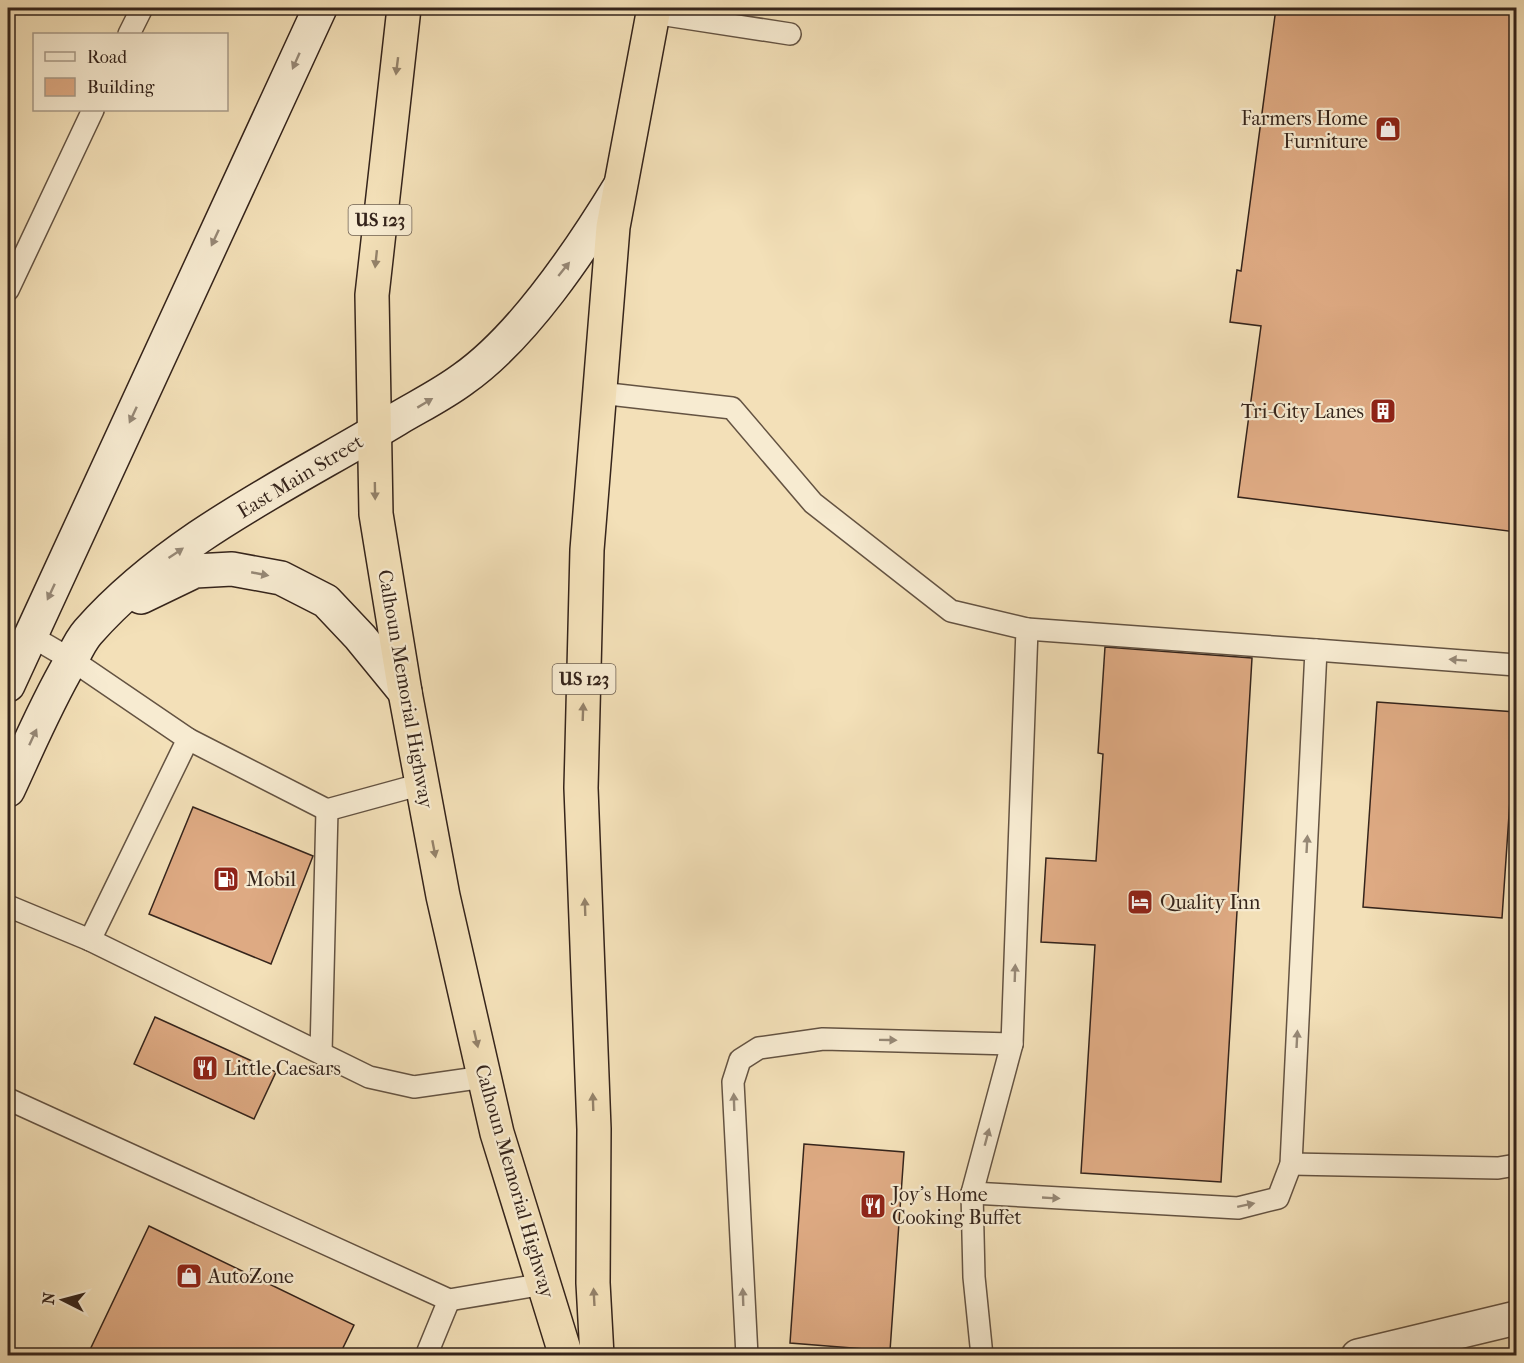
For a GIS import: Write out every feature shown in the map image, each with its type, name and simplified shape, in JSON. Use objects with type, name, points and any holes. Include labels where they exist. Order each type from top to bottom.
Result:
[{"type":"highway","name":"Calhoun Memorial Highway","points":[[404,8],[372,295],[376,514],[442,896],[497,1133],[566,1356]]},
{"type":"highway","name":"US 123","points":[[597,1356],[593,1283],[594,1129],[580,788],[587,550],[613,227],[653,10]]},
{"type":"main road","points":[[8,685],[320,8]]},
{"type":"main road","name":"East Main Street","points":[[8,790],[86,634],[106,613],[170,556],[255,502],[463,380],[501,348],[583,246],[621,185]]},
{"type":"main road","points":[[106,613],[195,571],[232,568],[281,578],[326,601],[360,637],[405,692]]},
{"type":"main road","points":[[1358,1356],[1516,1318]]},
{"type":"lane","points":[[130,33],[142,8]]},
{"type":"lane","points":[[653,10],[790,34]]},
{"type":"lane","points":[[8,290],[93,111]]},
{"type":"lane","points":[[600,393],[732,408],[813,503],[951,611],[1027,629],[1516,664]]},
{"type":"lane","points":[[982,1356],[974,1277],[972,1193],[1012,1044],[1027,629]]},
{"type":"lane","points":[[31,636],[72,660],[188,739],[327,810],[422,784]]},
{"type":"lane","points":[[972,1193],[1238,1208],[1278,1198],[1291,1164],[1316,650]]},
{"type":"lane","points":[[90,940],[188,739]]},
{"type":"lane","points":[[321,1053],[327,810]]},
{"type":"lane","points":[[8,906],[90,940],[369,1077],[414,1087],[484,1077]]},
{"type":"lane","points":[[747,1356],[733,1082],[740,1060],[759,1048],[823,1039],[1012,1044]]},
{"type":"lane","points":[[8,1099],[449,1300],[544,1284]]},
{"type":"lane","points":[[1291,1164],[1498,1168],[1516,1165]]},
{"type":"lane","points":[[426,1356],[449,1300]]},
{"type":"building","points":[[1276,8],[1467,8],[1516,15],[1516,532],[1238,497],[1261,326],[1230,322],[1237,270],[1241,271]]},
{"type":"building","name":"Quality Inn","points":[[1105,647],[1252,658],[1221,1182],[1081,1173],[1095,945],[1041,942],[1046,858],[1096,861],[1103,754],[1098,753]]},
{"type":"building","points":[[1377,702],[1516,712],[1502,918],[1363,907]]},
{"type":"building","points":[[193,807],[313,856],[271,964],[149,914]]},
{"type":"building","name":"Little Caesars","points":[[155,1017],[276,1072],[254,1119],[134,1064]]},
{"type":"building","points":[[804,1144],[904,1152],[890,1351],[790,1343]]},
{"type":"building","name":"AutoZone","points":[[149,1226],[354,1325],[339,1356],[87,1356]]},
{"type":"place","name":"Farmers Home Furniture","points":[[1388,129]]},
{"type":"place","name":"Tri-City Lanes","points":[[1383,411]]},
{"type":"place","name":"Mobil","points":[[226,879]]},
{"type":"place","name":"Quality Inn","points":[[1140,902]]},
{"type":"place","name":"Little Caesars","points":[[205,1068]]},
{"type":"place","name":"Joy's Home Cooking Buffet","points":[[873,1206]]},
{"type":"place","name":"AutoZone","points":[[189,1276]]}]
